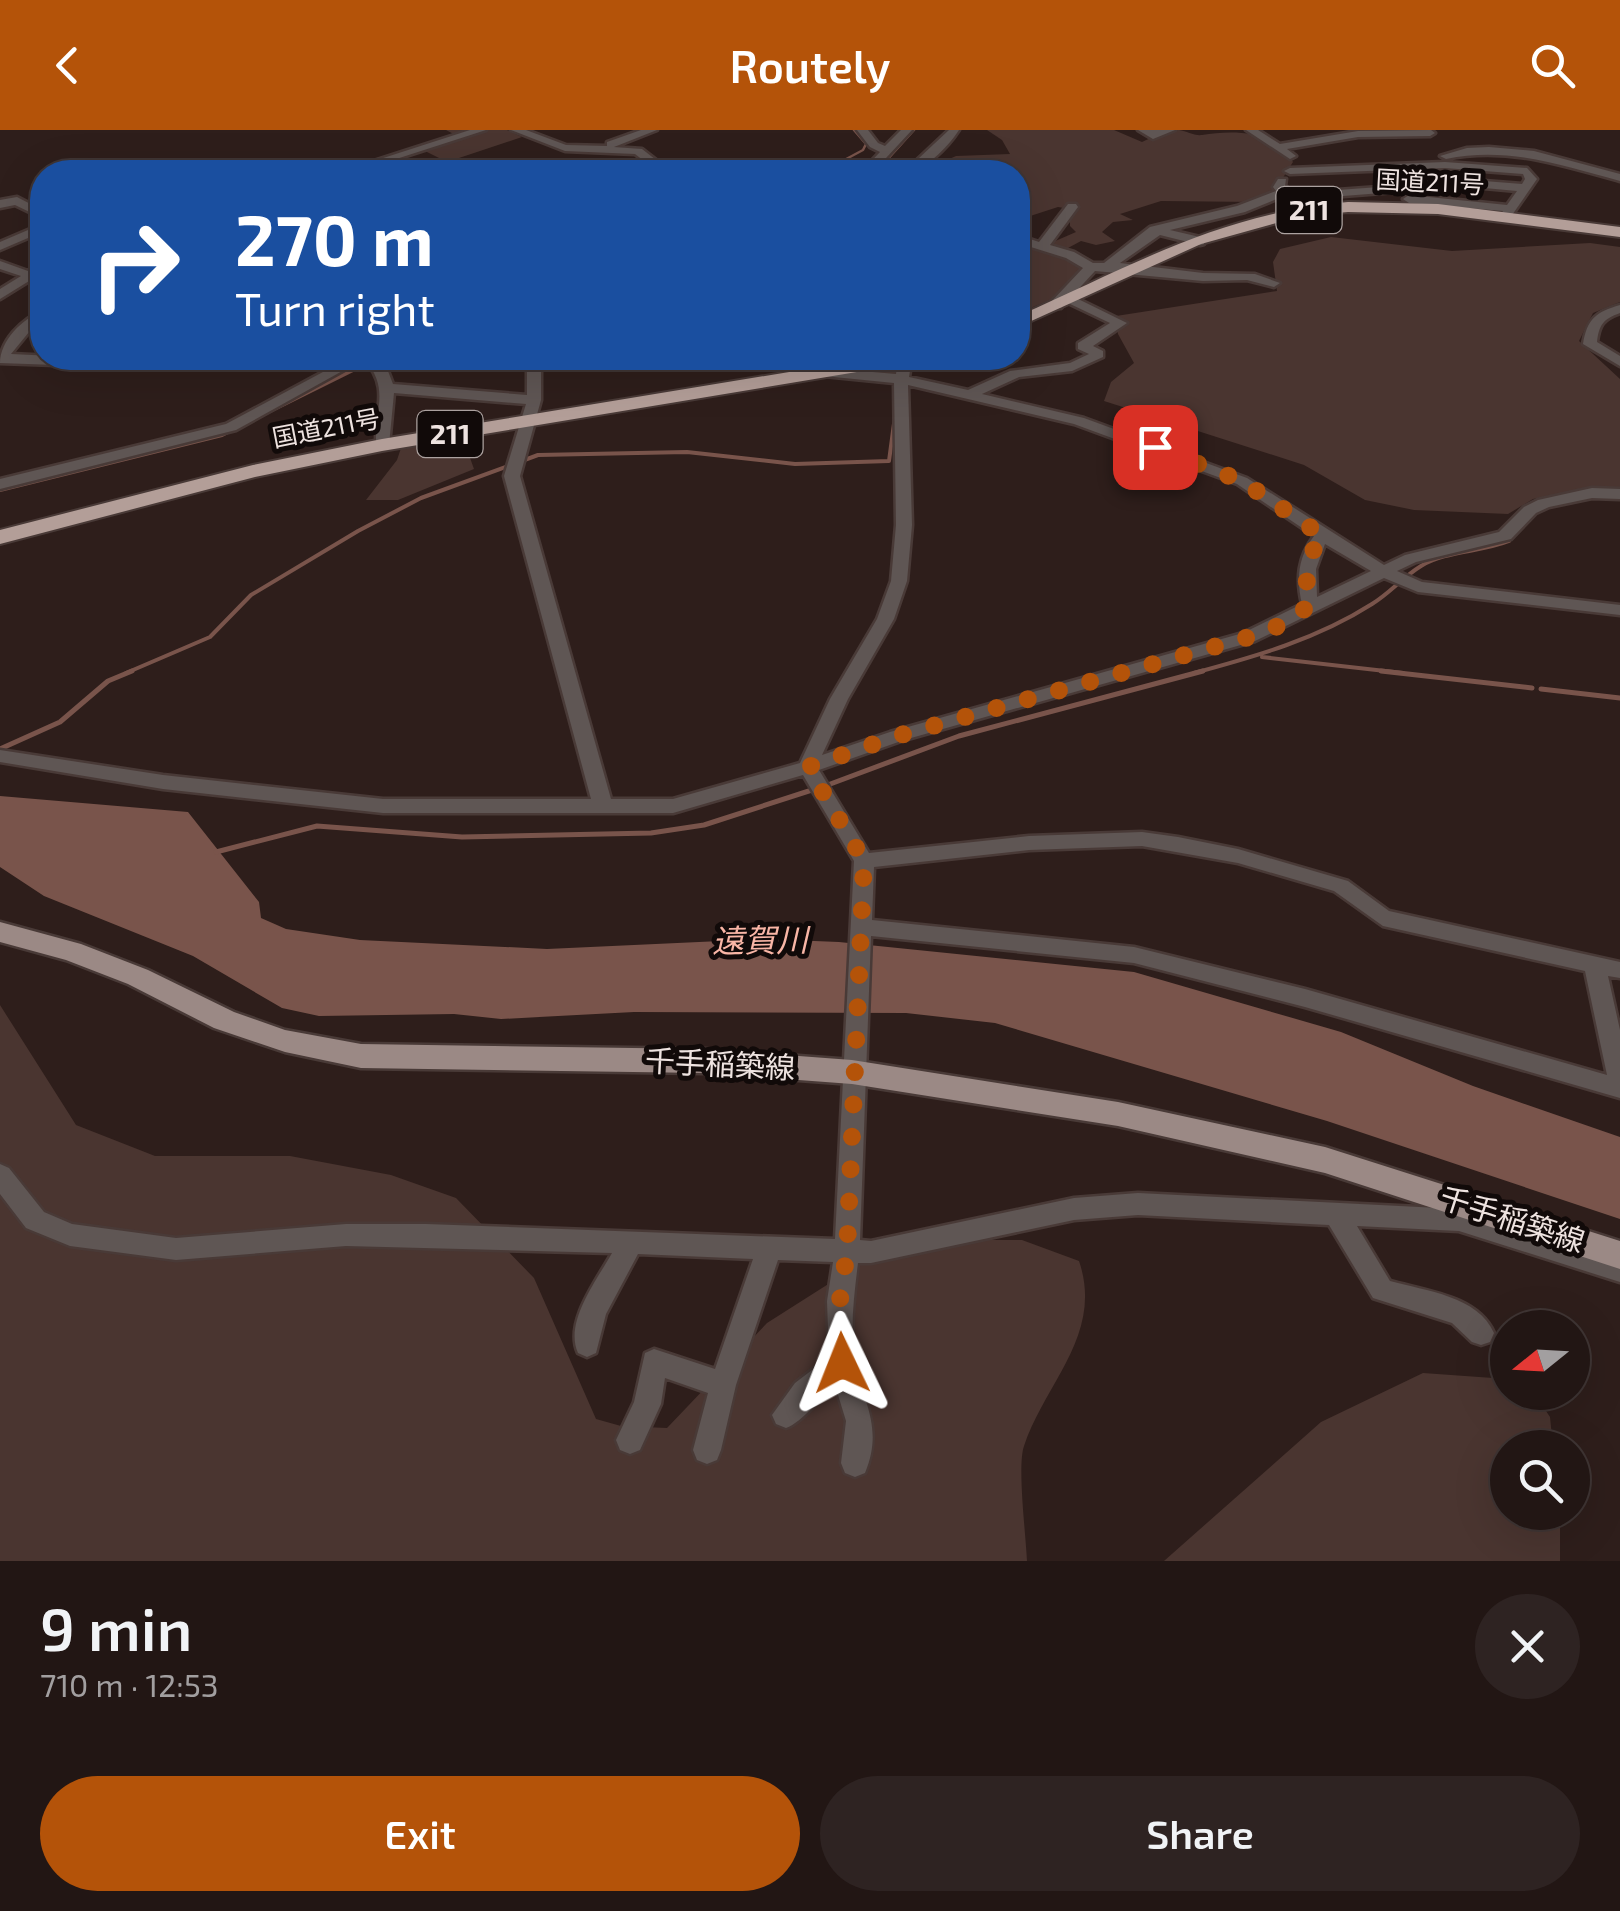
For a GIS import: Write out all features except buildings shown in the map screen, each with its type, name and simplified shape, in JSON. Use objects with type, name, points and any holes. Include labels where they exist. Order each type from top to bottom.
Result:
[{"type":"highway","name":"国道211号","points":[[1030,317],[1200,241],[1257,220],[1408,187],[1507,212],[1620,232]]},
{"type":"highway","name":"国道211号","points":[[0,537],[216,480],[532,410],[854,370]]},
{"type":"main road","name":"千手稲築線","points":[[0,932],[72,951],[138,977],[224,1020],[286,1041],[361,1056],[852,1067],[1118,1114],[1325,1160],[1620,1255]]},
{"type":"street","points":[[432,130],[450,138]]},
{"type":"street","points":[[383,160],[481,130]]},
{"type":"street","points":[[516,130],[564,148],[604,147],[648,155],[652,160]]},
{"type":"street","points":[[604,147],[652,130]]},
{"type":"street","points":[[862,130],[874,144],[887,151]]},
{"type":"street","points":[[878,160],[907,130]]},
{"type":"street","points":[[920,160],[944,146],[954,130]]},
{"type":"street","points":[[1143,130],[1153,136],[1170,130]]},
{"type":"street","points":[[1251,130],[1292,158],[1290,171],[1279,184],[1312,210]]},
{"type":"street","points":[[1281,147],[1358,134],[1430,133]]},
{"type":"street","points":[[1354,143],[1374,166],[1408,187]]},
{"type":"street","points":[[1408,187],[1426,165],[1472,151],[1541,155],[1618,185]]},
{"type":"street","points":[[1426,165],[1561,174],[1618,185]]},
{"type":"street","points":[[1290,171],[1374,166]]},
{"type":"street","points":[[1507,212],[1531,179],[1527,171]]},
{"type":"street","points":[[1109,266],[1151,226],[1241,209],[1288,194],[1408,187],[1526,188]]},
{"type":"street","points":[[0,207],[30,219]]},
{"type":"street","points":[[1043,245],[1072,207]]},
{"type":"street","points":[[1151,226],[1200,241]]},
{"type":"street","points":[[0,246],[30,230]]},
{"type":"street","points":[[1030,241],[1091,267],[1202,276],[1248,274],[1274,283]]},
{"type":"street","points":[[0,265],[30,287]]},
{"type":"street","points":[[970,395],[997,379],[1080,366],[1094,359],[1098,354],[1083,346],[1120,324],[1063,302],[1091,267]]},
{"type":"street","points":[[0,295],[30,275]]},
{"type":"street","points":[[1620,309],[1601,315],[1589,338],[1590,344],[1620,362]]},
{"type":"street","points":[[0,358],[30,325]]},
{"type":"street","points":[[0,335],[30,334]]},
{"type":"street","points":[[0,358],[30,359]]},
{"type":"street","points":[[3,481],[231,426],[336,370]]},
{"type":"street","points":[[382,370],[388,388],[382,445]]},
{"type":"street","points":[[534,370],[532,410],[512,476],[602,807]]},
{"type":"street","points":[[750,370],[760,384]]},
{"type":"street","points":[[821,370],[834,372]]},
{"type":"street","points":[[808,767],[851,676],[884,622],[899,582],[904,370]]},
{"type":"street","points":[[915,370],[970,395],[1080,422],[1242,481],[1323,536],[1418,588],[1620,610]]},
{"type":"street","points":[[388,388],[532,410]]},
{"type":"street","points":[[0,756],[218,789],[384,806],[673,806],[808,767],[897,736],[1249,637],[1434,551],[1505,536],[1530,510],[1544,503],[1592,493],[1620,494]]},
{"type":"street","points":[[1311,605],[1306,588],[1310,550],[1323,536]]},
{"type":"street","points":[[808,767],[864,861],[852,1067],[847,1251],[840,1300],[842,1363],[860,1421],[855,1463]]},
{"type":"street","points":[[864,861],[1029,843],[1142,839],[1178,844],[1238,856],[1341,886],[1383,918],[1620,970]]},
{"type":"street","points":[[861,932],[1063,944],[1134,955],[1620,1085],[1595,966]]},
{"type":"street","points":[[0,1175],[34,1220],[70,1234],[176,1249],[346,1235],[426,1235],[630,1245],[884,1250],[1074,1209],[1122,1205],[1459,1220],[1620,1270]]},
{"type":"street","points":[[1337,1215],[1382,1290],[1460,1313],[1481,1333]]},
{"type":"street","points":[[587,1344],[593,1312],[630,1245]]},
{"type":"street","points":[[706,1450],[723,1385],[769,1248]]},
{"type":"street","points":[[630,1440],[647,1404],[654,1362],[723,1385]]},
{"type":"street","points":[[786,1416],[805,1392],[842,1363]]},
{"type":"shaded area","points":[[446,130],[507,130],[522,137],[453,160],[443,160],[423,150],[461,138]]},
{"type":"shaded area","points":[[987,130],[1114,130],[1142,142],[1174,130],[1199,135],[1240,133],[1276,144],[1293,162],[1279,184],[1283,192],[1256,202],[1161,201],[1120,214],[1133,220],[1113,222],[1102,232],[1115,241],[1096,245],[1081,241],[1068,248],[1084,261],[1083,272],[1058,297],[1030,308],[1030,239],[1053,242],[1076,232],[1070,226],[1070,209],[1058,207],[1030,216],[1030,160],[947,160],[956,156],[1010,154],[1002,140]]},
{"type":"shaded area","points":[[1331,237],[1452,251],[1590,243],[1620,247],[1620,302],[1593,313],[1579,341],[1620,379],[1620,487],[1592,487],[1533,499],[1508,514],[1414,510],[1365,500],[1304,465],[1104,401],[1111,382],[1134,363],[1118,334],[1116,316],[1277,291],[1273,262],[1280,249]]},
{"type":"shaded area","points":[[449,437],[455,456],[469,455],[474,469],[398,500],[366,500],[397,460],[402,445]]},
{"type":"shaded area","points":[[0,1005],[76,1125],[155,1156],[290,1156],[391,1175],[456,1198],[534,1278],[596,1419],[621,1426],[667,1428],[767,1323],[863,1262],[940,1240],[1022,1240],[1079,1261],[1085,1287],[1078,1335],[1033,1423],[1022,1456],[1027,1561],[0,1561]]},
{"type":"shaded area","points":[[1423,1373],[1490,1378],[1490,1410],[1545,1410],[1551,1430],[1490,1430],[1490,1530],[1560,1530],[1560,1561],[1164,1561],[1321,1422]]},
{"type":"water","name":"遠賀川","points":[[0,796],[188,812],[259,902],[261,918],[286,929],[360,940],[547,949],[765,939],[839,942],[1134,972],[1341,1032],[1473,1086],[1620,1137],[1620,1219],[1327,1121],[995,1023],[906,1013],[634,1012],[501,1019],[454,1014],[319,1016],[282,1008],[193,956],[44,896],[0,867]]},
{"type":"waterway","points":[[844,160],[863,150],[866,144],[854,130]]},
{"type":"waterway","points":[[887,160],[914,130]]},
{"type":"waterway","points":[[0,490],[222,435],[353,370]]},
{"type":"waterway","points":[[126,673],[210,637],[251,595],[358,531],[421,498],[538,455],[687,452],[795,464],[889,461],[895,416]]},
{"type":"waterway","points":[[1194,673],[1308,637],[1372,604],[1431,561],[1509,541],[1506,536]]},
{"type":"waterway","points":[[1262,657],[1403,673]]},
{"type":"waterway","points":[[0,749],[60,722],[108,681],[132,671]]},
{"type":"waterway","points":[[825,786],[959,736],[1203,671]]},
{"type":"waterway","points":[[1381,671],[1532,688]]},
{"type":"waterway","points":[[1541,689],[1620,698]]},
{"type":"waterway","points":[[216,852],[317,826],[462,837],[651,833],[704,825],[815,789]]},
{"type":"route","points":[[842,1363],[840,1300],[847,1251],[864,861],[808,767],[897,736],[1249,637],[1276,627],[1311,605],[1306,588],[1310,550],[1323,536],[1242,481],[1155,447]]}]
